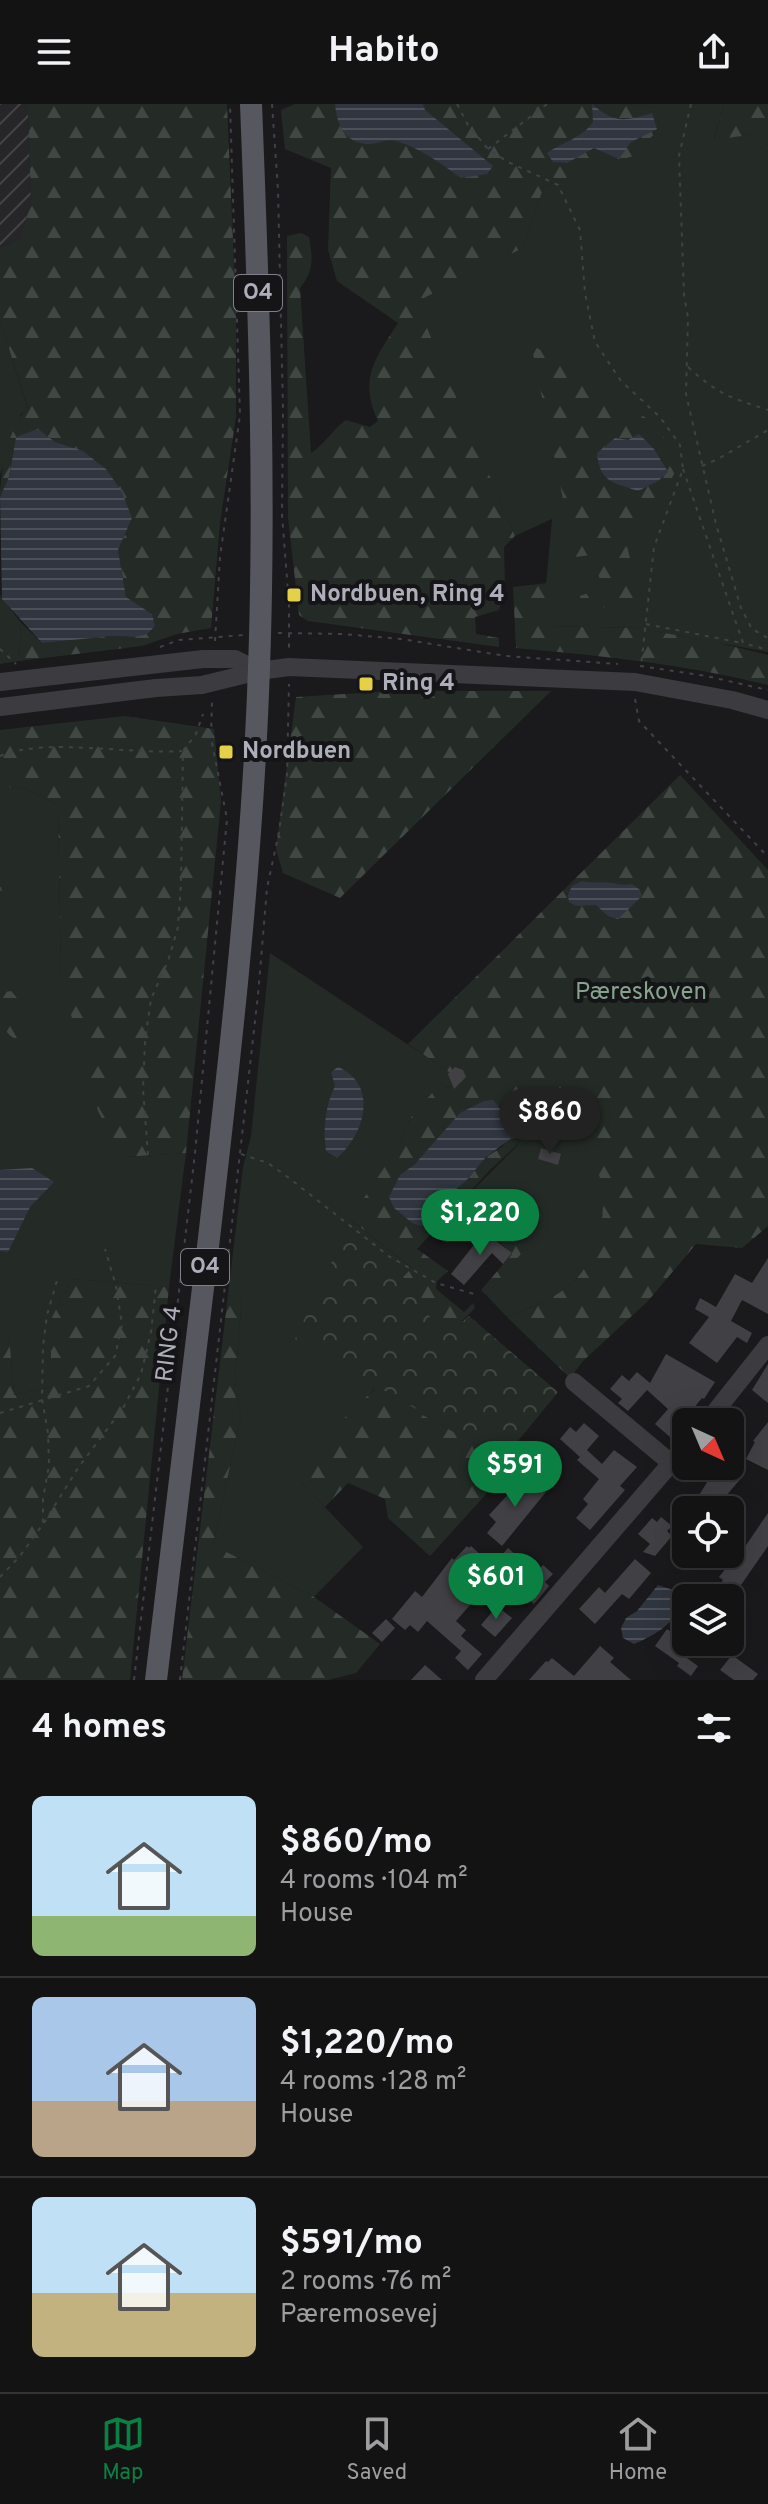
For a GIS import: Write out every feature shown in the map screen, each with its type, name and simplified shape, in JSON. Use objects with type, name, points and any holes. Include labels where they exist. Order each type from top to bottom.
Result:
[{"type":"main road","name":"RING 4","points":[[156,1680],[228,1072],[250,829],[259,671],[262,521],[260,341],[251,104]]},
{"type":"street","points":[[0,682],[150,663],[214,659],[235,659],[259,671]]},
{"type":"street","points":[[0,707],[213,683],[259,671],[299,668],[638,674],[768,710]]},
{"type":"street","points":[[718,1408],[768,1345]]},
{"type":"street","points":[[484,1680],[671,1463],[574,1382]]},
{"type":"path","points":[[214,659],[220,557],[240,415],[230,104]]},
{"type":"path","points":[[457,104],[468,125],[488,149],[508,162],[558,185],[580,230],[585,293],[595,342],[621,381],[660,417],[680,445],[683,469],[743,643]]},
{"type":"path","points":[[488,149],[547,104]]},
{"type":"path","points":[[691,104],[679,156],[684,294],[688,318],[686,394],[701,466],[741,608],[752,629],[768,638]]},
{"type":"path","points":[[687,366],[713,389],[733,400],[768,410]]},
{"type":"path","points":[[701,466],[768,430]]},
{"type":"path","points":[[683,469],[654,547],[634,707],[639,721],[768,857]]},
{"type":"path","points":[[645,624],[768,650]]},
{"type":"path","points":[[288,633],[386,638],[506,656],[626,665]]},
{"type":"path","points":[[0,649],[20,666]]},
{"type":"path","points":[[638,674],[706,676],[768,690]]},
{"type":"path","points":[[134,1680],[195,1153],[227,819],[211,738],[213,683]]},
{"type":"path","points":[[148,1155],[143,1089],[145,1041],[151,999],[168,961],[178,927],[183,751],[196,734],[203,714]]},
{"type":"path","points":[[0,756],[39,747],[154,754],[183,751]]},
{"type":"path","points":[[0,887],[3,895]]},
{"type":"path","points":[[240,1154],[268,1163],[390,1257],[436,1283],[474,1294]]},
{"type":"path","points":[[0,1413],[89,1386],[115,1356],[122,1325],[116,1286],[105,1249]]},
{"type":"path","points":[[43,1524],[43,1499],[49,1465],[42,1399],[44,1328],[58,1277]]},
{"type":"path","points":[[0,1577],[20,1556],[78,1468],[123,1408],[141,1374],[151,1332],[156,1286]]},
{"type":"shaded area","points":[[0,104],[28,104],[31,203],[20,239],[0,248]]},
{"type":"shaded area","points":[[335,104],[423,104],[425,110],[493,166],[487,174],[461,178],[405,144],[388,140],[370,144],[358,142],[343,130]]},
{"type":"shaded area","points":[[592,104],[619,119],[652,113],[657,129],[631,142],[619,159],[594,148],[567,163],[553,162],[547,153],[578,136],[593,122]]},
{"type":"shaded area","points":[[38,429],[55,442],[83,451],[106,469],[122,492],[132,518],[118,550],[126,597],[152,614],[155,626],[147,634],[42,643],[2,599],[0,497],[9,477],[16,437]]},
{"type":"shaded area","points":[[639,434],[654,449],[668,472],[638,491],[609,480],[601,470],[597,453],[615,438],[628,440]]},
{"type":"shaded area","points":[[582,881],[632,884],[642,896],[618,919],[608,916],[596,905],[576,906],[569,902],[572,886]]},
{"type":"shaded area","points":[[338,1067],[359,1085],[363,1110],[355,1136],[337,1158],[326,1151],[325,1134],[327,1110],[335,1086],[331,1072]]},
{"type":"shaded area","points":[[493,1100],[516,1126],[513,1137],[486,1157],[466,1181],[443,1200],[439,1214],[431,1223],[421,1226],[412,1223],[394,1208],[389,1197],[400,1175],[415,1164],[460,1113]]},
{"type":"shaded area","points":[[32,1168],[54,1182],[30,1207],[8,1252],[0,1251],[0,1170]]},
{"type":"shaded area","points":[[658,1585],[672,1590],[672,1619],[650,1637],[634,1644],[623,1638],[621,1628],[626,1618],[637,1611]]},
{"type":"green space","points":[[28,104],[227,104],[236,309],[236,417],[220,523],[211,628],[177,634],[142,646],[19,661],[21,624],[0,613],[0,595],[21,623],[42,643],[113,636],[135,637],[152,614],[126,597],[118,550],[132,518],[123,496],[102,466],[75,449],[16,437],[9,477],[0,497],[11,437],[21,415],[28,408],[0,321],[0,248],[20,239],[31,203]]},
{"type":"green space","points":[[295,104],[626,104],[658,107],[659,129],[633,156],[544,186],[523,248],[416,302],[515,536],[504,547],[505,588],[499,610],[475,617],[476,634],[499,638],[499,647],[308,621],[299,615],[288,517],[287,236],[301,233],[309,237],[311,251],[310,270],[300,288],[311,453],[346,420],[370,427],[378,421],[370,392],[372,369],[398,323],[337,281],[328,250],[331,168],[285,149],[281,110]]},
{"type":"green space","points":[[626,104],[724,104],[714,139],[748,135],[768,154],[768,652],[636,628],[542,626],[552,519],[515,536],[415,302],[523,248],[544,186],[633,155],[659,129],[657,107]]},
{"type":"green space","points":[[724,104],[768,104],[768,154],[748,135],[714,140]]},
{"type":"green space","points":[[0,321],[28,409],[21,414],[0,475]]},
{"type":"green space","points":[[531,344],[660,427],[676,470],[643,534],[628,550],[637,589],[630,608],[581,609],[580,596],[594,591],[601,582],[591,555],[575,557]]},
{"type":"green space","points":[[548,583],[542,626],[636,628],[768,655],[768,685],[674,666],[516,648],[513,587]]},
{"type":"green space","points":[[0,613],[21,623],[19,661],[0,664]]},
{"type":"green space","points":[[393,691],[551,691],[340,898],[283,873],[276,849],[296,697]]},
{"type":"green space","points":[[125,716],[214,729],[221,801],[186,1153],[123,1157],[98,1111],[61,979],[58,805],[23,787],[0,788],[0,730]]},
{"type":"green space","name":"Pæreskoven","points":[[680,775],[768,870],[768,1226],[742,1248],[696,1244],[648,1301],[583,1361],[570,1378],[507,1317],[553,1296],[577,1278],[591,1257],[600,1233],[603,1207],[601,1182],[593,1158],[580,1137],[561,1122],[536,1114],[526,1124],[517,1145],[417,1249],[448,1271],[437,1281],[436,1289],[464,1312],[473,1303],[475,1308],[452,1331],[432,1320],[403,1277],[412,1268],[350,1219],[398,1147],[412,1115],[434,1091],[465,1083],[408,1044]],"holes":[[[500,1106],[516,1126],[502,1147],[486,1157],[466,1181],[412,1223],[394,1208],[400,1175],[415,1164],[449,1127]]]},
{"type":"green space","points":[[23,787],[58,805],[61,979],[123,1157],[186,1153],[169,1287],[72,1279],[51,1319],[51,1387],[14,1395],[9,1334],[0,1326],[0,788]]},
{"type":"green space","points":[[270,953],[466,1083],[445,1088],[412,1115],[398,1147],[351,1220],[413,1269],[404,1278],[558,1392],[503,1459],[374,1389],[300,1481],[363,1547],[314,1597],[213,1545],[241,1416],[234,1391],[242,1297],[228,1295],[243,1167],[251,1136]]},
{"type":"green space","points":[[11,991],[19,1000],[21,1034],[17,1039],[7,1033],[1,1014],[0,993]]},
{"type":"green space","points":[[536,1113],[561,1122],[580,1137],[593,1158],[601,1182],[603,1207],[600,1233],[591,1257],[570,1285],[544,1301],[507,1317],[486,1295],[521,1254],[494,1222],[485,1227],[460,1203],[517,1146],[526,1124]]},
{"type":"green space","points":[[494,1222],[515,1232],[522,1248],[521,1254],[486,1295],[481,1290],[512,1254],[483,1227]]},
{"type":"green space","points":[[344,1236],[403,1277],[432,1320],[452,1331],[469,1316],[558,1392],[503,1459],[295,1339]]},
{"type":"green space","points":[[72,1279],[169,1287],[130,1680],[0,1680],[0,1326],[9,1334],[14,1395],[51,1387],[51,1319]]},
{"type":"green space","points":[[228,1295],[242,1296],[234,1391],[241,1416],[213,1545],[314,1597],[380,1644],[356,1673],[328,1680],[182,1680]]},
{"type":"green space","points":[[375,1389],[503,1459],[497,1482],[430,1556],[388,1518],[385,1499],[348,1483],[325,1507],[300,1481],[346,1416]]},
{"type":"building","points":[[455,1067],[463,1070],[466,1077],[454,1089],[448,1074]]},
{"type":"building","points":[[541,1148],[561,1154],[558,1165],[538,1159]]},
{"type":"building","points":[[484,1232],[512,1253],[503,1264],[492,1253],[464,1285],[451,1274]]},
{"type":"building","points":[[768,1258],[768,1314],[742,1300],[731,1321],[752,1333],[747,1343],[737,1337],[717,1363],[689,1343],[709,1317],[695,1309],[700,1298],[716,1307],[735,1274],[752,1283]]},
{"type":"building","points":[[666,1354],[715,1382],[694,1408],[672,1408],[670,1437],[655,1424],[668,1409],[647,1390],[628,1411],[618,1403],[622,1399],[610,1389],[622,1375],[629,1381],[637,1372],[650,1383]]},
{"type":"building","points":[[768,1364],[768,1403],[752,1390]]},
{"type":"building","points":[[768,1422],[768,1470],[746,1459],[753,1441]]},
{"type":"building","points":[[584,1423],[599,1436],[587,1450],[602,1464],[614,1450],[637,1467],[620,1486],[625,1490],[590,1530],[576,1518],[588,1504],[583,1499],[599,1479],[577,1460],[580,1457],[560,1439],[570,1427],[576,1432]]},
{"type":"building","points":[[526,1475],[546,1492],[502,1546],[487,1533],[496,1522],[489,1515]]},
{"type":"building","points":[[708,1480],[740,1480],[726,1496],[699,1496]]},
{"type":"building","points":[[768,1513],[768,1546],[742,1584],[720,1584],[723,1580],[719,1577],[726,1568],[744,1568],[744,1548]]},
{"type":"building","points":[[661,1517],[672,1526],[667,1531],[672,1536],[655,1556],[643,1552],[650,1544],[638,1534],[652,1518],[657,1522]]},
{"type":"building","points":[[467,1546],[481,1555],[451,1588],[470,1605],[456,1621],[466,1630],[461,1636],[482,1654],[468,1670],[455,1658],[461,1651],[427,1621],[418,1632],[410,1625],[405,1630],[392,1619],[415,1591],[422,1597],[452,1558],[454,1560]]},
{"type":"building","points":[[508,1548],[536,1572],[543,1565],[553,1574],[545,1582],[549,1586],[534,1604],[517,1588],[506,1598],[505,1584],[511,1578],[495,1563]]},
{"type":"building","points":[[635,1559],[651,1573],[629,1599],[622,1594],[595,1624],[579,1609],[599,1587],[605,1593]]},
{"type":"building","points":[[497,1606],[512,1618],[495,1637],[481,1625]]},
{"type":"building","points":[[386,1619],[395,1628],[382,1642],[372,1633]]},
{"type":"building","points":[[667,1629],[672,1633],[672,1656],[684,1656],[698,1666],[691,1676],[655,1646]]},
{"type":"building","points":[[600,1646],[614,1658],[610,1662],[631,1680],[529,1680],[552,1658],[574,1676]]},
{"type":"building","points":[[733,1656],[758,1674],[753,1680],[734,1680],[720,1670]]},
{"type":"building","points":[[425,1665],[442,1680],[411,1680]]},
{"type":"place","name":"Nordbuen, Ring 4","points":[[294,595]]},
{"type":"place","name":"Ring 4","points":[[366,684]]},
{"type":"place","name":"Nordbuen","points":[[226,752]]}]
